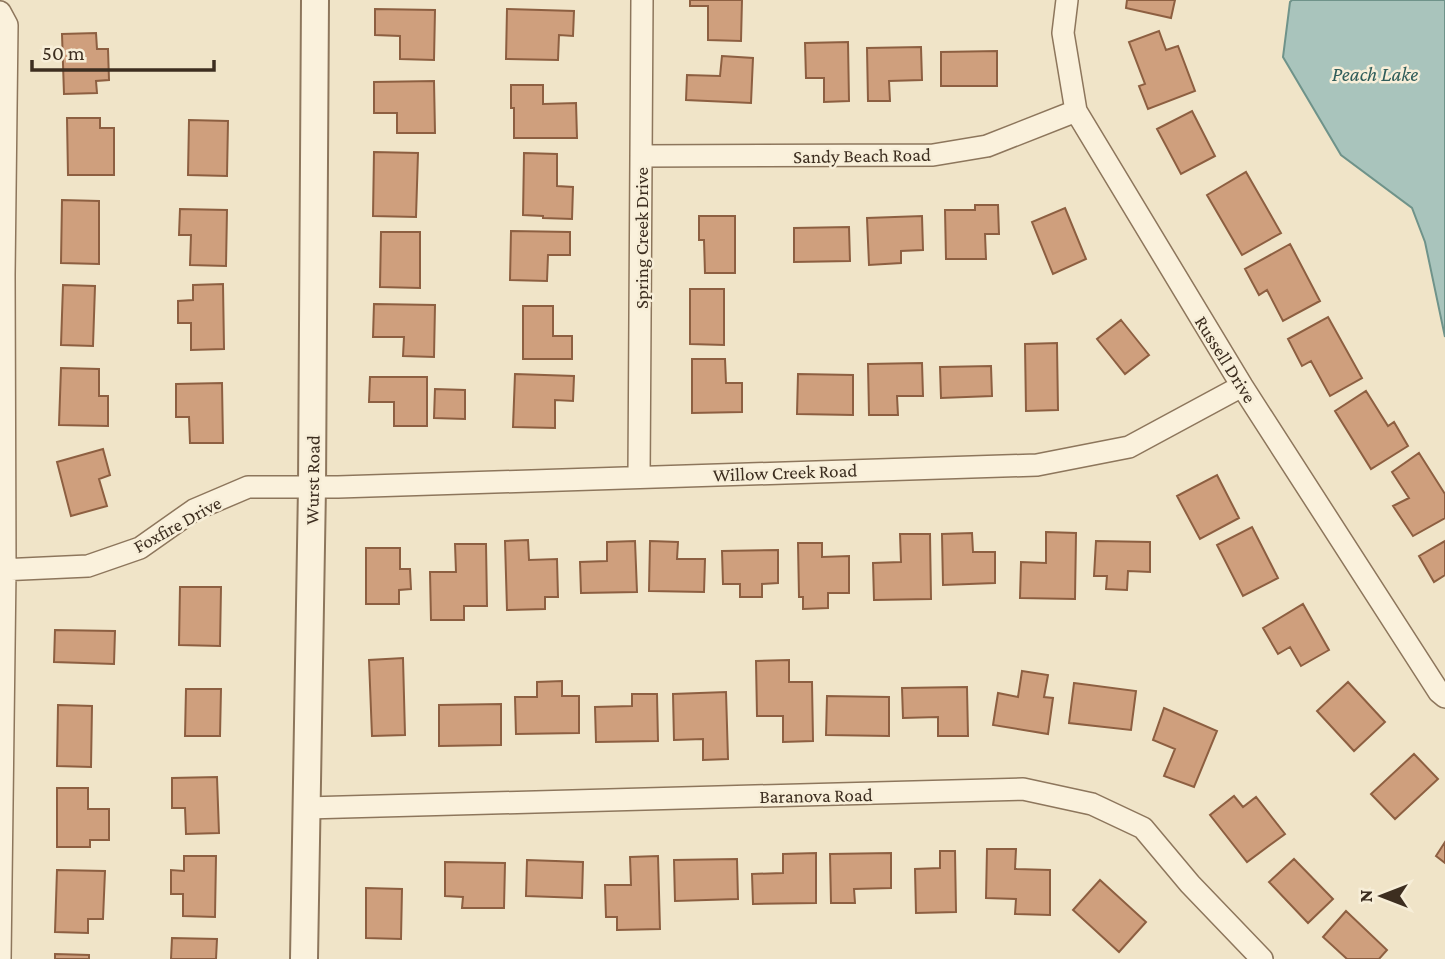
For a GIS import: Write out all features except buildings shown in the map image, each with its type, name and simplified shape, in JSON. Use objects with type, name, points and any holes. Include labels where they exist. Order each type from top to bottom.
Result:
[{"type":"street","name":"Wurst Road","points":[[304,959],[312,487],[315,0]]},
{"type":"street","name":"Spring Creek Drive","points":[[639,477],[642,0]]},
{"type":"street","name":"Russell Drive","points":[[1067,0],[1063,33],[1076,111],[1242,386],[1445,697]]},
{"type":"street","points":[[0,959],[4,18]]},
{"type":"street","name":"Sandy Beach Road","points":[[641,156],[933,155],[987,146],[1076,111]]},
{"type":"street","name":"Willow Creek Road","points":[[312,487],[1037,465],[1129,447],[1242,386]]},
{"type":"street","name":"Foxfire Drive","points":[[3,570],[88,566],[140,548],[194,510],[248,487],[312,487]]},
{"type":"street","name":"Baranova Road","points":[[306,808],[1023,789],[1092,804],[1143,828],[1190,884],[1262,959]]},
{"type":"water","name":"Peach Lake","points":[[1292,0],[1445,0],[1445,337],[1425,242],[1412,208],[1341,155],[1283,57]]}]
